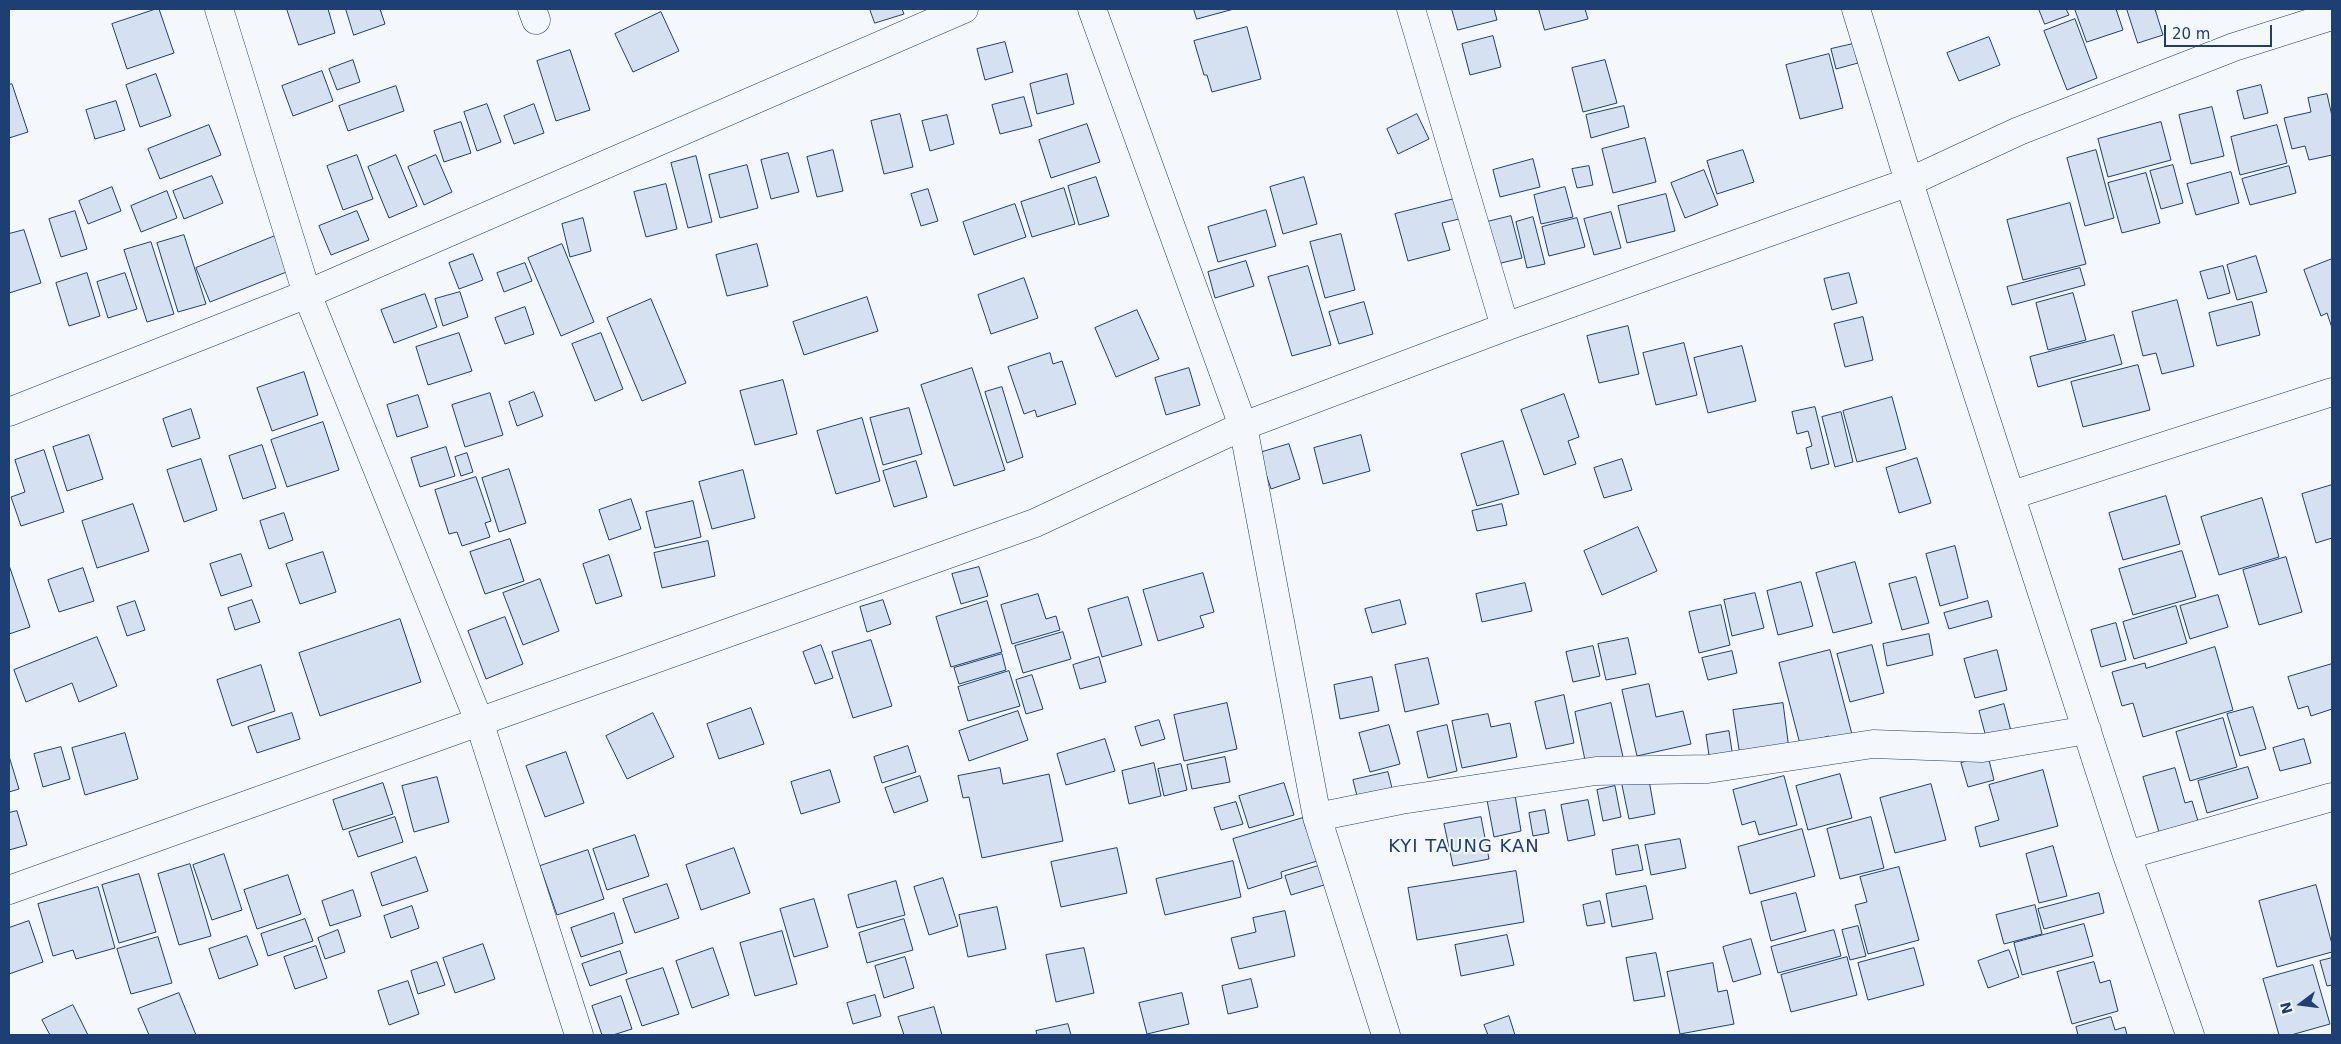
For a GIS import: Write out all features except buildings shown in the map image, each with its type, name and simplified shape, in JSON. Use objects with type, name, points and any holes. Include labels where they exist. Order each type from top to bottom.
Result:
[{"type":"street","points":[[218,9],[307,294],[479,721],[579,1035]]},
{"type":"street","points":[[9,412],[307,294],[964,9]]},
{"type":"street","points":[[1092,9],[1243,426],[1318,816],[1386,1035]]},
{"type":"street","points":[[1411,9],[1505,327]]},
{"type":"street","points":[[1856,9],[1909,182],[2012,495],[2127,855],[2190,1035]]},
{"type":"street","points":[[9,890],[1034,523],[1243,426],[1505,327],[1909,182],[2019,131],[2207,58],[2332,16]]},
{"type":"street","points":[[2012,495],[2332,392]]},
{"type":"street","points":[[1318,816],[1401,800],[1596,772],[1708,769],[1873,744],[1982,748],[2087,730]]},
{"type":"street","points":[[2127,855],[2332,797]]},
{"type":"district","name":"KYI TAUNG KAN","points":[[1464,847]]}]
